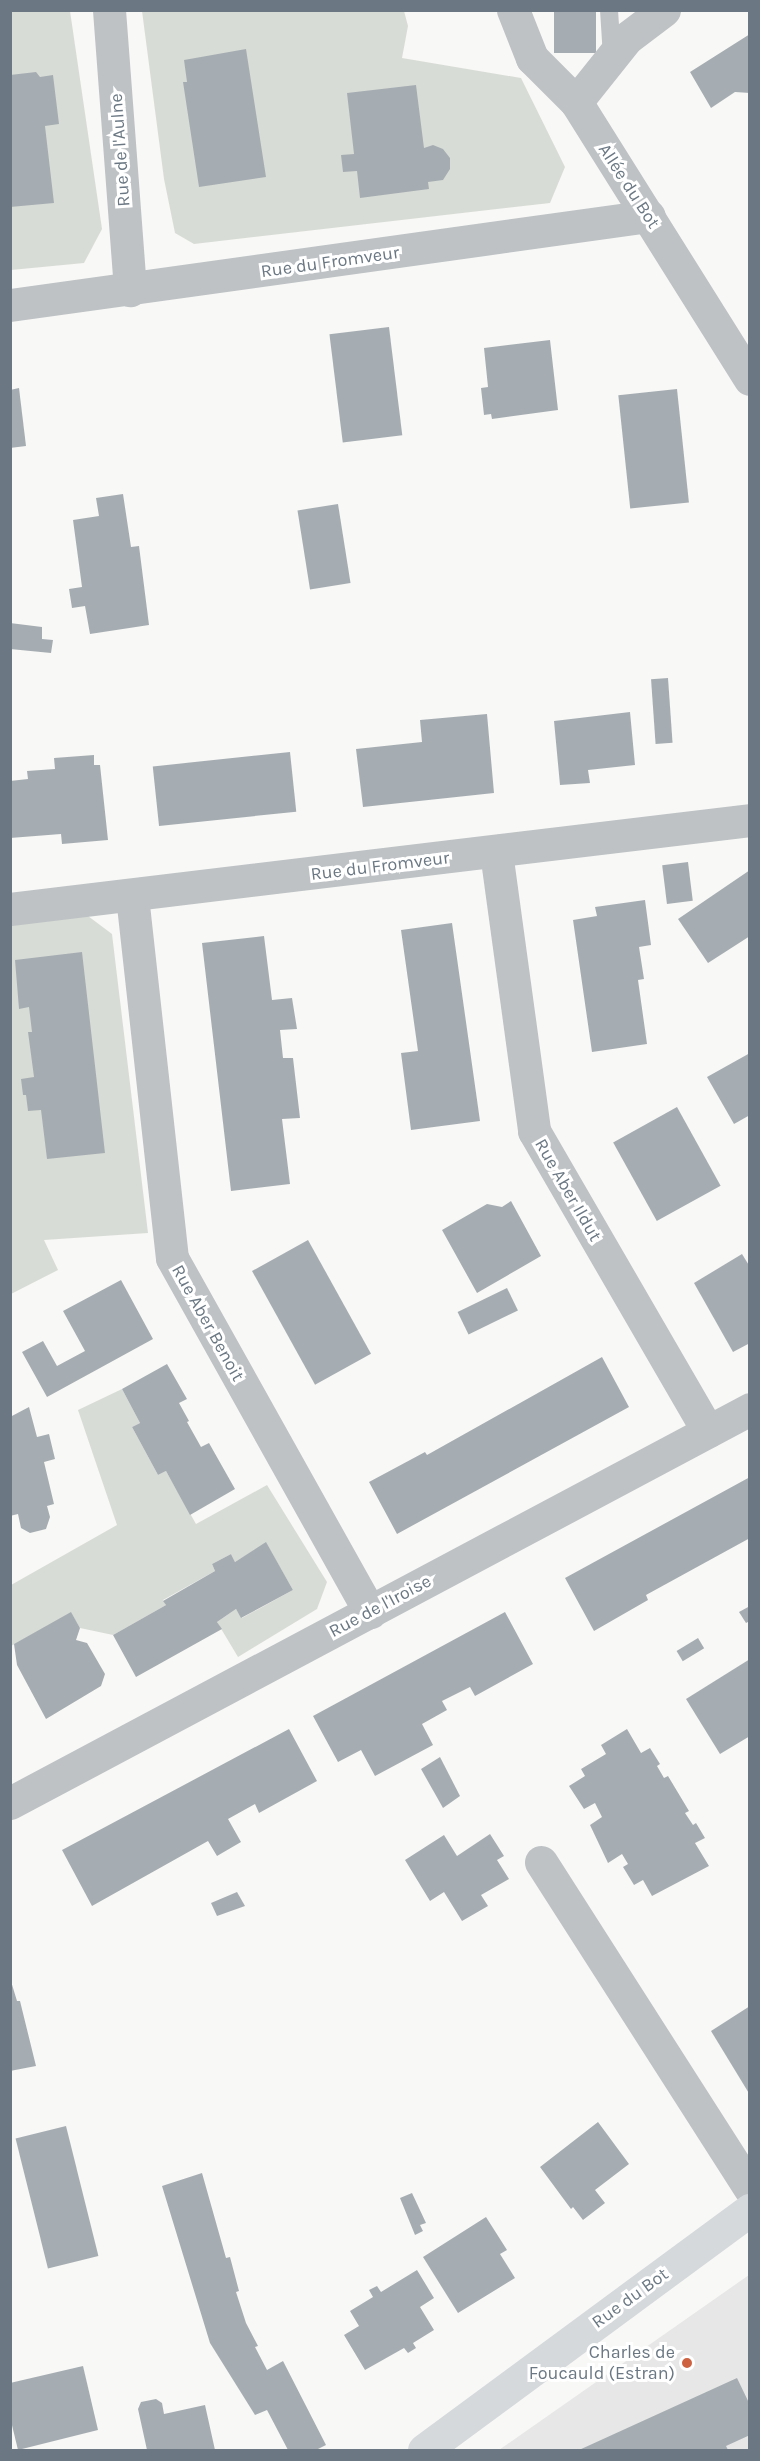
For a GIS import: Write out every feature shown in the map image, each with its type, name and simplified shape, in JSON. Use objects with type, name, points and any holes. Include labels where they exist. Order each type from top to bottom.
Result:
[{"type":"street","name":"Rue de l'Aulne","points":[[110,10],[130,290]]},
{"type":"street","name":"Allée du Bot","points":[[513,10],[531,58],[576,102],[750,379]]},
{"type":"street","points":[[576,102],[627,38],[664,10]]},
{"type":"street","name":"Rue du Fromveur","points":[[10,305],[649,216]]},
{"type":"street","name":"Rue du Fromveur","points":[[10,909],[750,820]]},
{"type":"street","name":"Rue Aber Ildut","points":[[496,852],[534,1131],[708,1431]]},
{"type":"street","name":"Rue Aber Benoit","points":[[132,896],[172,1258],[370,1612]]},
{"type":"street","name":"Rue de l'Iroise","points":[[10,1803],[750,1409]]},
{"type":"street","points":[[541,1862],[750,2189]]},
{"type":"street","name":"Rue du Bot","points":[[424,2451],[750,2210]]},
{"type":"lane","points":[[609,10],[612,57]]},
{"type":"shaded area","points":[[11,11],[70,11],[102,229],[84,263],[11,270]]},
{"type":"shaded area","points":[[142,11],[404,11],[408,26],[402,58],[521,78],[565,167],[550,203],[194,244],[175,233],[164,179]]},
{"type":"shaded area","points":[[88,916],[112,934],[148,1233],[44,1240],[58,1270],[11,1294],[11,925]]},
{"type":"shaded area","points":[[122,1389],[140,1423],[132,1427],[158,1475],[166,1471],[196,1524],[267,1485],[327,1582],[317,1609],[238,1657],[217,1622],[236,1609],[242,1618],[293,1590],[266,1543],[235,1562],[231,1554],[212,1564],[215,1571],[163,1600],[166,1605],[113,1635],[80,1628],[71,1613],[11,1646],[11,1585],[117,1525],[78,1410]]},
{"type":"shaded area","name":"Charles de Foucauld (Estran)","points":[[749,2275],[749,2450],[499,2450]]},
{"type":"building","points":[[554,10],[596,10],[596,53],[554,53]]},
{"type":"building","points":[[750,34],[750,93],[735,92],[711,108],[690,72]]},
{"type":"building","points":[[246,49],[266,177],[199,187],[183,82],[187,82],[184,60]]},
{"type":"building","points":[[36,72],[40,77],[53,75],[59,124],[45,126],[54,203],[10,207],[10,75]]},
{"type":"building","points":[[416,85],[424,148],[433,145],[443,149],[450,158],[450,169],[443,180],[428,182],[429,189],[360,198],[357,171],[343,172],[341,155],[354,154],[347,93]]},
{"type":"building","points":[[389,327],[402,435],[343,442],[329,334]]},
{"type":"building","points":[[550,340],[558,410],[492,419],[491,414],[484,415],[481,388],[488,387],[484,348]]},
{"type":"building","points":[[19,388],[26,446],[10,448],[10,390]]},
{"type":"building","points":[[677,389],[689,502],[630,509],[618,395]]},
{"type":"building","points":[[123,494],[131,547],[139,546],[149,625],[90,634],[85,606],[72,608],[69,589],[82,587],[73,520],[99,516],[96,498]]},
{"type":"building","points":[[338,504],[351,583],[310,589],[298,510]]},
{"type":"building","points":[[10,623],[42,627],[42,639],[53,640],[51,653],[10,649]]},
{"type":"building","points":[[668,678],[673,743],[656,744],[651,679]]},
{"type":"building","points":[[630,712],[635,765],[588,770],[590,783],[560,785],[554,721]]},
{"type":"building","points":[[487,714],[494,793],[363,807],[356,749],[422,742],[420,720]]},
{"type":"building","points":[[290,752],[296,812],[159,826],[153,766]]},
{"type":"building","points":[[94,755],[94,765],[100,765],[108,840],[62,844],[61,834],[10,838],[10,781],[28,779],[27,771],[55,769],[54,758]]},
{"type":"building","points":[[688,862],[693,901],[667,904],[662,865]]},
{"type":"building","points":[[750,870],[750,936],[708,963],[678,919]]},
{"type":"building","points":[[645,900],[651,945],[639,947],[644,979],[638,980],[647,1044],[592,1052],[573,920],[597,916],[595,907]]},
{"type":"building","points":[[452,923],[480,1121],[411,1130],[401,1053],[418,1051],[401,930]]},
{"type":"building","points":[[264,936],[272,1000],[292,998],[297,1029],[280,1030],[283,1058],[293,1058],[300,1118],[282,1119],[290,1184],[231,1191],[202,943]]},
{"type":"building","points":[[82,952],[105,1153],[47,1159],[41,1110],[28,1111],[26,1095],[23,1095],[21,1079],[34,1077],[28,1032],[32,1032],[29,1007],[19,1009],[15,960]]},
{"type":"building","points":[[750,1053],[750,1115],[734,1124],[707,1077]]},
{"type":"building","points":[[677,1107],[721,1186],[657,1221],[613,1142]]},
{"type":"building","points":[[511,1201],[541,1256],[477,1293],[442,1230],[487,1204],[502,1207]]},
{"type":"building","points":[[308,1240],[371,1354],[315,1385],[252,1271]]},
{"type":"building","points":[[742,1254],[750,1267],[750,1343],[733,1352],[694,1283]]},
{"type":"building","points":[[121,1280],[153,1339],[47,1397],[22,1352],[43,1341],[57,1366],[85,1351],[63,1311]]},
{"type":"building","points":[[507,1288],[518,1310],[469,1335],[458,1312]]},
{"type":"building","points":[[602,1357],[629,1407],[397,1534],[369,1482],[425,1452],[427,1455]]},
{"type":"building","points":[[167,1364],[187,1399],[179,1403],[189,1421],[187,1422],[201,1447],[209,1443],[235,1489],[190,1515],[166,1471],[158,1475],[132,1427],[140,1423],[122,1389]]},
{"type":"building","points":[[29,1407],[37,1437],[49,1434],[55,1459],[44,1462],[54,1504],[47,1506],[50,1517],[46,1529],[30,1533],[21,1528],[18,1514],[10,1516],[10,1417]]},
{"type":"building","points":[[750,1477],[750,1538],[646,1595],[648,1600],[594,1631],[565,1578]]},
{"type":"building","points":[[266,1542],[293,1590],[241,1618],[236,1609],[217,1622],[222,1629],[136,1677],[113,1635],[166,1605],[163,1601],[215,1571],[212,1564],[231,1554],[235,1562]]},
{"type":"building","points":[[750,1606],[750,1621],[746,1623],[739,1612]]},
{"type":"building","points":[[71,1612],[80,1628],[76,1640],[87,1643],[105,1674],[101,1686],[46,1719],[17,1665],[14,1644]]},
{"type":"building","points":[[505,1612],[533,1664],[475,1696],[470,1687],[442,1701],[447,1710],[422,1724],[433,1745],[375,1776],[361,1750],[338,1762],[313,1716]]},
{"type":"building","points":[[698,1638],[704,1648],[683,1661],[677,1651]]},
{"type":"building","points":[[750,1659],[750,1736],[720,1754],[686,1699]]},
{"type":"building","points":[[289,1729],[317,1781],[259,1813],[255,1804],[228,1819],[241,1842],[217,1856],[208,1841],[92,1906],[62,1850]]},
{"type":"building","points":[[627,1729],[641,1753],[650,1748],[660,1764],[657,1766],[664,1778],[668,1776],[689,1811],[685,1813],[693,1825],[696,1823],[705,1838],[695,1843],[709,1866],[652,1896],[643,1880],[634,1885],[623,1867],[628,1864],[622,1854],[608,1863],[590,1825],[602,1817],[595,1803],[584,1809],[569,1786],[585,1776],[581,1769],[606,1754],[601,1745]]},
{"type":"building","points":[[440,1757],[460,1796],[443,1808],[421,1769]]},
{"type":"building","points":[[490,1834],[504,1856],[497,1860],[509,1879],[481,1895],[488,1906],[462,1921],[444,1892],[430,1901],[405,1860],[444,1835],[457,1856]]},
{"type":"building","points":[[237,1892],[245,1906],[217,1916],[211,1903]]},
{"type":"building","points":[[10,1978],[17,2001],[20,2001],[36,2066],[10,2071]]},
{"type":"building","points":[[750,2006],[750,2095],[711,2031]]},
{"type":"building","points":[[598,2122],[629,2164],[595,2190],[605,2203],[583,2220],[573,2207],[571,2209],[540,2167]]},
{"type":"building","points":[[66,2126],[98,2256],[48,2269],[16,2139]]},
{"type":"building","points":[[202,2173],[226,2258],[230,2257],[239,2291],[236,2292],[246,2323],[258,2346],[255,2347],[267,2370],[283,2361],[326,2445],[316,2450],[288,2450],[267,2410],[255,2415],[210,2343],[162,2186]]},
{"type":"building","points":[[412,2193],[426,2223],[420,2225],[423,2231],[415,2235],[400,2198]]},
{"type":"building","points":[[486,2217],[507,2250],[500,2254],[515,2278],[458,2313],[423,2257]]},
{"type":"building","points":[[417,2270],[434,2298],[420,2307],[434,2330],[413,2343],[416,2348],[408,2353],[404,2348],[365,2370],[344,2335],[359,2326],[350,2311],[373,2297],[369,2290],[377,2286],[381,2292]]},
{"type":"building","points":[[83,2366],[98,2430],[18,2450],[10,2417],[10,2383]]},
{"type":"building","points":[[737,2378],[750,2405],[750,2435],[726,2446],[728,2450],[579,2450]]},
{"type":"building","points":[[156,2399],[162,2403],[164,2414],[205,2405],[215,2450],[147,2450],[138,2409],[141,2402]]},
{"type":"place","name":"Charles de Foucauld (Estran)","points":[[687,2363]]}]
